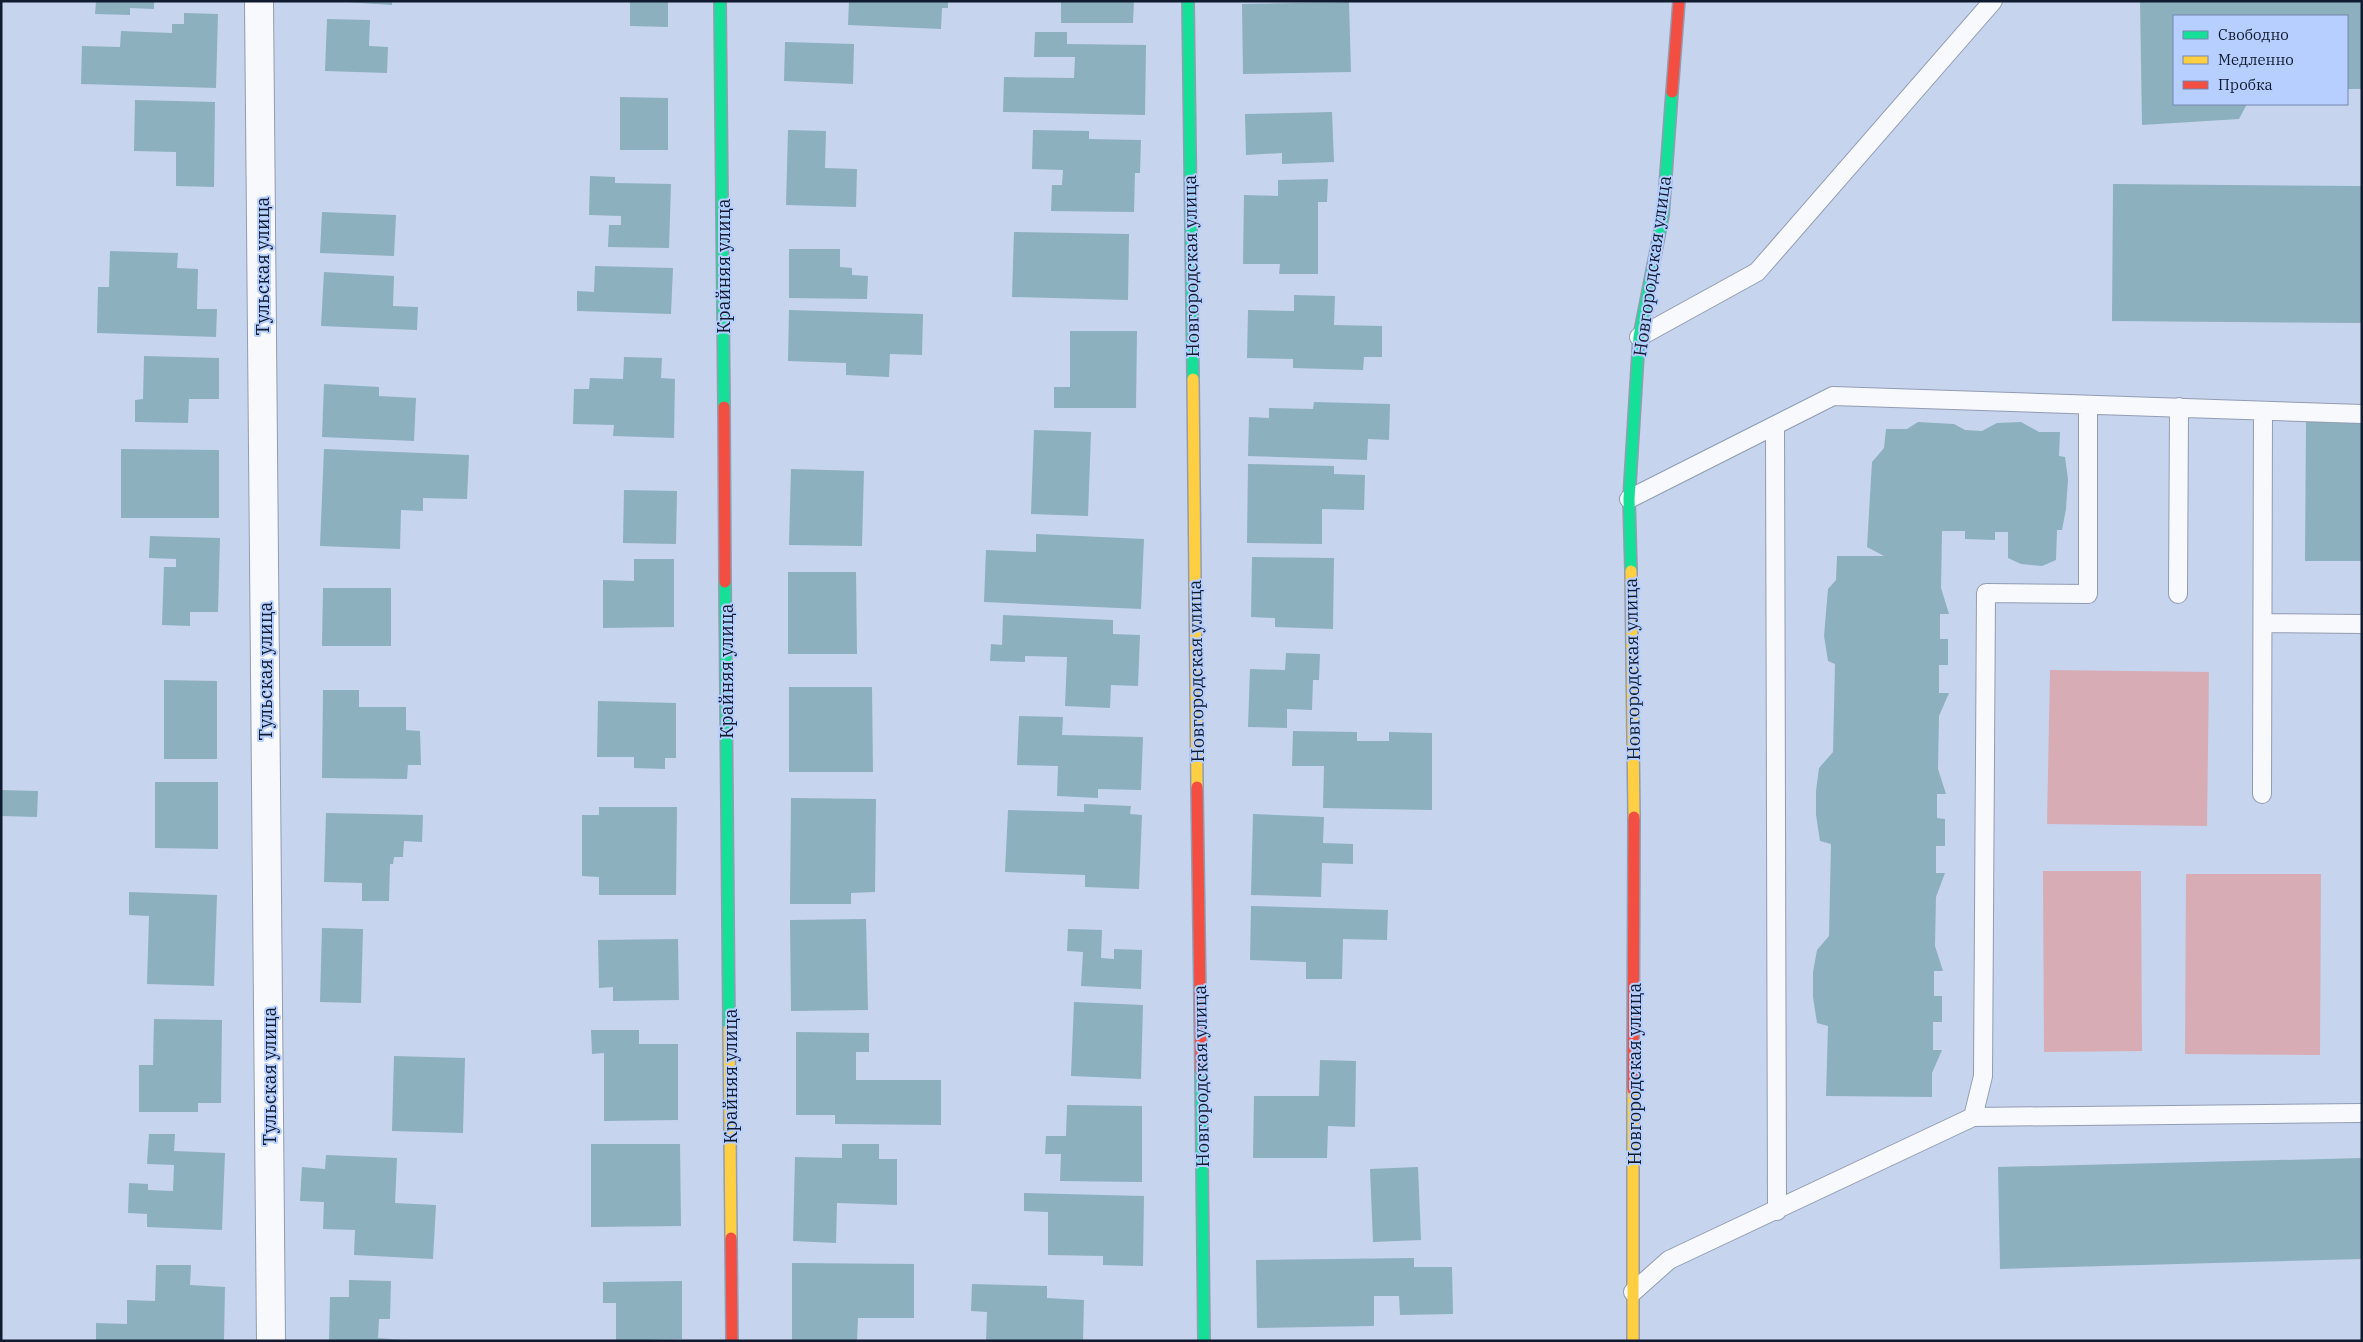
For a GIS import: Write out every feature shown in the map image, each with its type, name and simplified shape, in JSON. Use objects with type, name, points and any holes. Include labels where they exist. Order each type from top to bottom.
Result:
[{"type":"street","name":"Тульская улица","points":[[259,1],[271,1341]]},
{"type":"street","name":"Крайняя улица","points":[[720,1],[732,1341]]},
{"type":"street","name":"Новгородская улица","points":[[1188,1],[1204,1341]]},
{"type":"street","name":"Новгородская улица","points":[[1632,1341],[1634,706],[1629,499],[1639,337],[1663,215],[1679,1]]},
{"type":"lane","points":[[1639,337],[1758,272],[1992,1]]},
{"type":"lane","points":[[1629,499],[1833,396],[2362,414]]},
{"type":"lane","points":[[1973,1116],[1983,1076],[1986,594],[2088,594],[2088,405]]},
{"type":"lane","points":[[2178,594],[2179,407]]},
{"type":"lane","points":[[2262,794],[2263,411]]},
{"type":"lane","points":[[1775,426],[1777,1210]]},
{"type":"lane","points":[[2262,623],[2362,624]]},
{"type":"lane","points":[[1633,1292],[1669,1260],[1973,1116],[2362,1113]]},
{"type":"shaded area","points":[[2050,670],[2209,672],[2207,826],[2047,824]]},
{"type":"shaded area","points":[[2043,871],[2141,871],[2142,1051],[2044,1052]]},
{"type":"shaded area","points":[[2186,874],[2321,874],[2320,1055],[2185,1054]]},
{"type":"building","points":[[96,1],[154,1],[154,9],[130,8],[130,15],[95,14]]},
{"type":"building","points":[[329,1],[392,1],[392,5]]},
{"type":"building","points":[[668,1],[668,27],[630,26],[630,2]]},
{"type":"building","points":[[849,1],[948,1],[948,8],[942,8],[941,29],[848,25]]},
{"type":"building","points":[[1061,1],[1134,1],[1133,23],[1061,23]]},
{"type":"building","points":[[2140,1],[2362,1],[2362,89],[2348,89],[2348,15],[2173,15],[2173,105],[2246,105],[2239,119],[2142,125]]},
{"type":"building","points":[[1349,2],[1351,72],[1243,74],[1242,4]]},
{"type":"building","points":[[184,13],[218,14],[216,88],[81,84],[82,46],[120,47],[121,31],[172,33],[172,24],[184,24]]},
{"type":"building","points":[[327,19],[370,20],[369,46],[388,47],[387,73],[325,71]]},
{"type":"building","points":[[1035,32],[1067,32],[1067,44],[1146,45],[1145,115],[1003,112],[1004,77],[1074,78],[1075,57],[1034,57]]},
{"type":"building","points":[[785,42],[854,44],[853,84],[784,81]]},
{"type":"building","points":[[620,97],[668,98],[668,150],[620,150]]},
{"type":"building","points":[[135,100],[215,102],[214,187],[176,186],[176,152],[134,151]]},
{"type":"building","points":[[1332,112],[1334,162],[1282,164],[1282,153],[1246,155],[1245,114]]},
{"type":"building","points":[[788,130],[826,131],[825,168],[857,169],[856,207],[786,205]]},
{"type":"building","points":[[1033,130],[1089,131],[1089,139],[1141,140],[1140,173],[1135,173],[1134,212],[1051,211],[1052,185],[1062,185],[1063,170],[1032,169]]},
{"type":"building","points":[[590,176],[615,177],[615,183],[671,184],[669,248],[608,247],[609,225],[621,225],[621,216],[589,215]]},
{"type":"building","points":[[1328,179],[1327,202],[1318,202],[1318,274],[1279,274],[1280,264],[1243,264],[1244,195],[1278,196],[1278,180]]},
{"type":"building","points":[[2113,184],[2362,186],[2362,323],[2112,321]]},
{"type":"building","points":[[322,212],[396,215],[394,256],[320,253]]},
{"type":"building","points":[[1014,232],[1129,234],[1128,300],[1012,297]]},
{"type":"building","points":[[789,249],[840,249],[840,267],[852,268],[852,275],[868,276],[867,299],[789,298]]},
{"type":"building","points":[[110,251],[178,253],[177,268],[198,269],[197,309],[217,309],[216,337],[97,333],[98,287],[109,287]]},
{"type":"building","points":[[595,266],[673,268],[671,314],[577,311],[577,291],[594,292]]},
{"type":"building","points":[[324,272],[394,276],[393,306],[418,307],[417,330],[321,326]]},
{"type":"building","points":[[1294,295],[1335,296],[1334,325],[1382,326],[1382,357],[1364,357],[1363,370],[1293,368],[1293,359],[1247,358],[1248,310],[1294,311]]},
{"type":"building","points":[[789,310],[923,314],[922,355],[890,354],[889,377],[846,375],[846,363],[788,361]]},
{"type":"building","points":[[1070,331],[1137,331],[1136,408],[1054,408],[1054,387],[1070,387]]},
{"type":"building","points":[[144,356],[219,358],[219,399],[189,399],[188,423],[135,422],[135,400],[143,399]]},
{"type":"building","points":[[624,357],[662,358],[661,378],[675,379],[674,438],[613,436],[614,425],[573,424],[574,389],[589,389],[590,378],[623,379]]},
{"type":"building","points":[[324,384],[379,387],[379,396],[416,398],[414,441],[322,437]]},
{"type":"building","points":[[1314,402],[1390,404],[1389,440],[1368,439],[1367,460],[1248,456],[1249,417],[1269,418],[1269,408],[1313,409]]},
{"type":"building","points":[[1918,422],[1954,424],[1965,430],[1982,431],[1997,423],[2021,422],[2039,432],[2060,432],[2059,456],[2065,457],[2068,479],[2066,509],[2062,530],[2057,530],[2056,560],[2042,566],[2021,564],[2008,558],[2008,532],[1995,532],[1995,540],[1965,539],[1965,531],[1942,531],[1941,588],[1949,614],[1940,614],[1940,639],[1948,639],[1948,665],[1939,665],[1939,693],[1949,693],[1939,716],[1938,769],[1946,794],[1937,794],[1937,818],[1945,819],[1945,846],[1936,846],[1936,873],[1945,873],[1936,897],[1935,946],[1943,971],[1934,971],[1934,996],[1942,996],[1942,1022],[1933,1022],[1933,1050],[1942,1050],[1932,1073],[1932,1097],[1826,1096],[1828,1026],[1817,1023],[1813,997],[1813,972],[1817,950],[1829,936],[1831,844],[1820,841],[1816,815],[1816,791],[1819,768],[1833,752],[1835,664],[1828,661],[1824,636],[1828,589],[1836,580],[1837,556],[1884,556],[1867,547],[1872,462],[1884,448],[1886,429],[1907,429]]},
{"type":"building","points":[[2306,422],[2362,422],[2362,561],[2305,561]]},
{"type":"building","points":[[1034,430],[1091,432],[1088,516],[1031,514]]},
{"type":"building","points":[[121,449],[219,450],[219,518],[121,518]]},
{"type":"building","points":[[324,449],[469,455],[467,499],[423,498],[423,511],[401,510],[400,549],[320,546]]},
{"type":"building","points":[[1248,464],[1334,466],[1334,474],[1365,475],[1364,510],[1322,509],[1322,544],[1247,543]]},
{"type":"building","points":[[791,469],[864,471],[862,546],[789,545]]},
{"type":"building","points":[[624,490],[677,491],[676,544],[623,543]]},
{"type":"building","points":[[1036,534],[1144,539],[1141,609],[984,602],[986,550],[1036,552]]},
{"type":"building","points":[[150,536],[220,538],[218,612],[190,612],[190,626],[162,625],[164,567],[176,567],[176,559],[149,558]]},
{"type":"building","points":[[1252,557],[1334,558],[1333,629],[1275,627],[1275,618],[1251,617]]},
{"type":"building","points":[[634,559],[674,559],[674,627],[603,628],[603,580],[634,581]]},
{"type":"building","points":[[788,572],[856,572],[857,654],[788,654]]},
{"type":"building","points":[[323,588],[391,588],[391,646],[322,646]]},
{"type":"building","points":[[1003,615],[1113,620],[1113,634],[1140,635],[1138,686],[1111,685],[1110,708],[1065,706],[1067,657],[1025,656],[1025,662],[990,661],[991,644],[1002,645]]},
{"type":"building","points":[[1286,653],[1320,654],[1319,680],[1313,680],[1312,710],[1287,709],[1287,728],[1248,727],[1250,669],[1285,670]]},
{"type":"building","points":[[164,680],[217,681],[217,759],[164,759]]},
{"type":"building","points":[[789,687],[872,687],[873,772],[789,772]]},
{"type":"building","points":[[323,690],[359,690],[359,707],[406,707],[406,730],[420,731],[421,765],[408,765],[407,779],[322,778]]},
{"type":"building","points":[[598,701],[676,703],[676,758],[665,758],[665,769],[634,768],[634,757],[597,757]]},
{"type":"building","points":[[1019,716],[1063,717],[1062,735],[1143,737],[1141,790],[1098,789],[1098,798],[1057,796],[1058,766],[1017,765]]},
{"type":"building","points":[[1293,731],[1357,732],[1357,741],[1389,741],[1389,732],[1432,733],[1432,810],[1323,808],[1324,766],[1292,766]]},
{"type":"building","points":[[155,782],[218,782],[218,849],[155,848]]},
{"type":"building","points":[[1,790],[38,791],[37,817],[1,816]]},
{"type":"building","points":[[791,798],[876,799],[875,892],[851,893],[851,904],[790,904]]},
{"type":"building","points":[[1084,804],[1131,806],[1130,814],[1142,815],[1139,889],[1085,887],[1085,875],[1005,872],[1008,810],[1084,812]]},
{"type":"building","points":[[599,807],[677,807],[676,895],[599,895],[599,877],[582,876],[582,815],[599,815]]},
{"type":"building","points":[[326,813],[423,815],[422,842],[404,841],[403,857],[394,857],[393,864],[390,864],[389,901],[362,901],[362,883],[324,882]]},
{"type":"building","points":[[1253,814],[1324,817],[1323,843],[1353,844],[1353,864],[1322,863],[1321,897],[1251,895]]},
{"type":"building","points":[[129,892],[217,895],[214,986],[147,984],[149,916],[129,915]]},
{"type":"building","points":[[1251,906],[1388,910],[1387,940],[1343,939],[1342,979],[1306,979],[1306,962],[1250,960]]},
{"type":"building","points":[[866,919],[868,1010],[791,1011],[790,920]]},
{"type":"building","points":[[322,928],[363,929],[361,1003],[320,1002]]},
{"type":"building","points":[[1068,929],[1102,930],[1101,958],[1114,959],[1114,949],[1142,950],[1141,989],[1081,986],[1083,952],[1067,951]]},
{"type":"building","points":[[678,939],[679,1000],[613,1001],[613,987],[599,988],[598,940]]},
{"type":"building","points":[[1074,1002],[1143,1005],[1141,1079],[1071,1076]]},
{"type":"building","points":[[154,1019],[222,1020],[221,1103],[198,1103],[198,1112],[139,1112],[139,1065],[153,1065]]},
{"type":"building","points":[[591,1030],[639,1030],[639,1044],[678,1044],[678,1120],[604,1121],[604,1053],[592,1054]]},
{"type":"building","points":[[796,1032],[869,1033],[869,1052],[856,1052],[856,1080],[941,1080],[941,1125],[835,1124],[835,1115],[796,1115]]},
{"type":"building","points":[[394,1056],[465,1058],[463,1133],[392,1131]]},
{"type":"building","points":[[1320,1060],[1356,1061],[1355,1127],[1328,1126],[1327,1158],[1253,1158],[1254,1096],[1319,1096]]},
{"type":"building","points":[[1067,1105],[1142,1106],[1142,1182],[1060,1181],[1061,1154],[1045,1154],[1046,1136],[1066,1136]]},
{"type":"building","points":[[149,1134],[175,1134],[174,1151],[225,1153],[222,1230],[147,1227],[147,1214],[128,1213],[129,1183],[148,1184],[148,1190],[173,1191],[174,1165],[147,1164]]},
{"type":"building","points":[[591,1144],[680,1144],[681,1226],[591,1227]]},
{"type":"building","points":[[842,1144],[879,1144],[879,1159],[897,1159],[897,1205],[837,1203],[836,1243],[793,1241],[795,1157],[842,1158]]},
{"type":"building","points":[[326,1155],[397,1158],[395,1203],[436,1205],[433,1259],[354,1255],[355,1230],[323,1229],[324,1202],[300,1201],[302,1167],[325,1169]]},
{"type":"building","points":[[2362,1158],[2362,1259],[2000,1269],[1998,1167]]},
{"type":"building","points":[[1418,1167],[1421,1240],[1373,1242],[1370,1169]]},
{"type":"building","points":[[1024,1193],[1144,1196],[1143,1266],[1103,1265],[1103,1256],[1048,1255],[1048,1212],[1024,1211]]},
{"type":"building","points":[[1414,1258],[1414,1267],[1452,1267],[1453,1314],[1400,1315],[1399,1296],[1374,1296],[1374,1326],[1257,1328],[1256,1260]]},
{"type":"building","points":[[792,1263],[914,1264],[914,1318],[858,1318],[857,1341],[792,1341]]},
{"type":"building","points":[[156,1265],[191,1265],[190,1285],[225,1287],[224,1341],[96,1341],[96,1323],[127,1324],[127,1300],[155,1301]]},
{"type":"building","points":[[349,1280],[391,1281],[390,1319],[379,1319],[378,1338],[416,1341],[329,1341],[330,1297],[349,1297]]},
{"type":"building","points":[[682,1281],[682,1339],[616,1341],[616,1303],[603,1303],[603,1282]]},
{"type":"building","points":[[972,1284],[1047,1286],[1047,1298],[1084,1300],[1083,1341],[986,1341],[987,1312],[971,1311]]},
{"type":"traffic: fast","points":[[720,1],[724,407]]},
{"type":"traffic: fast","points":[[1188,1],[1193,379]]},
{"type":"traffic: fast","points":[[1631,571],[1629,499],[1639,337],[1663,215],[1672,92]]},
{"type":"traffic: fast","points":[[725,582],[729,1029]]},
{"type":"traffic: fast","points":[[1201,1071],[1204,1341]]},
{"type":"traffic: slow","points":[[1193,379],[1197,787]]},
{"type":"traffic: slow","points":[[1631,571],[1634,817]]},
{"type":"traffic: slow","points":[[729,1029],[731,1238]]},
{"type":"traffic: slow","points":[[1633,1090],[1633,1341]]},
{"type":"traffic: jam","points":[[1672,92],[1679,1]]},
{"type":"traffic: jam","points":[[724,407],[725,582]]},
{"type":"traffic: jam","points":[[1197,787],[1201,1071]]},
{"type":"traffic: jam","points":[[1633,1090],[1634,817]]},
{"type":"traffic: jam","points":[[731,1238],[732,1341]]}]
